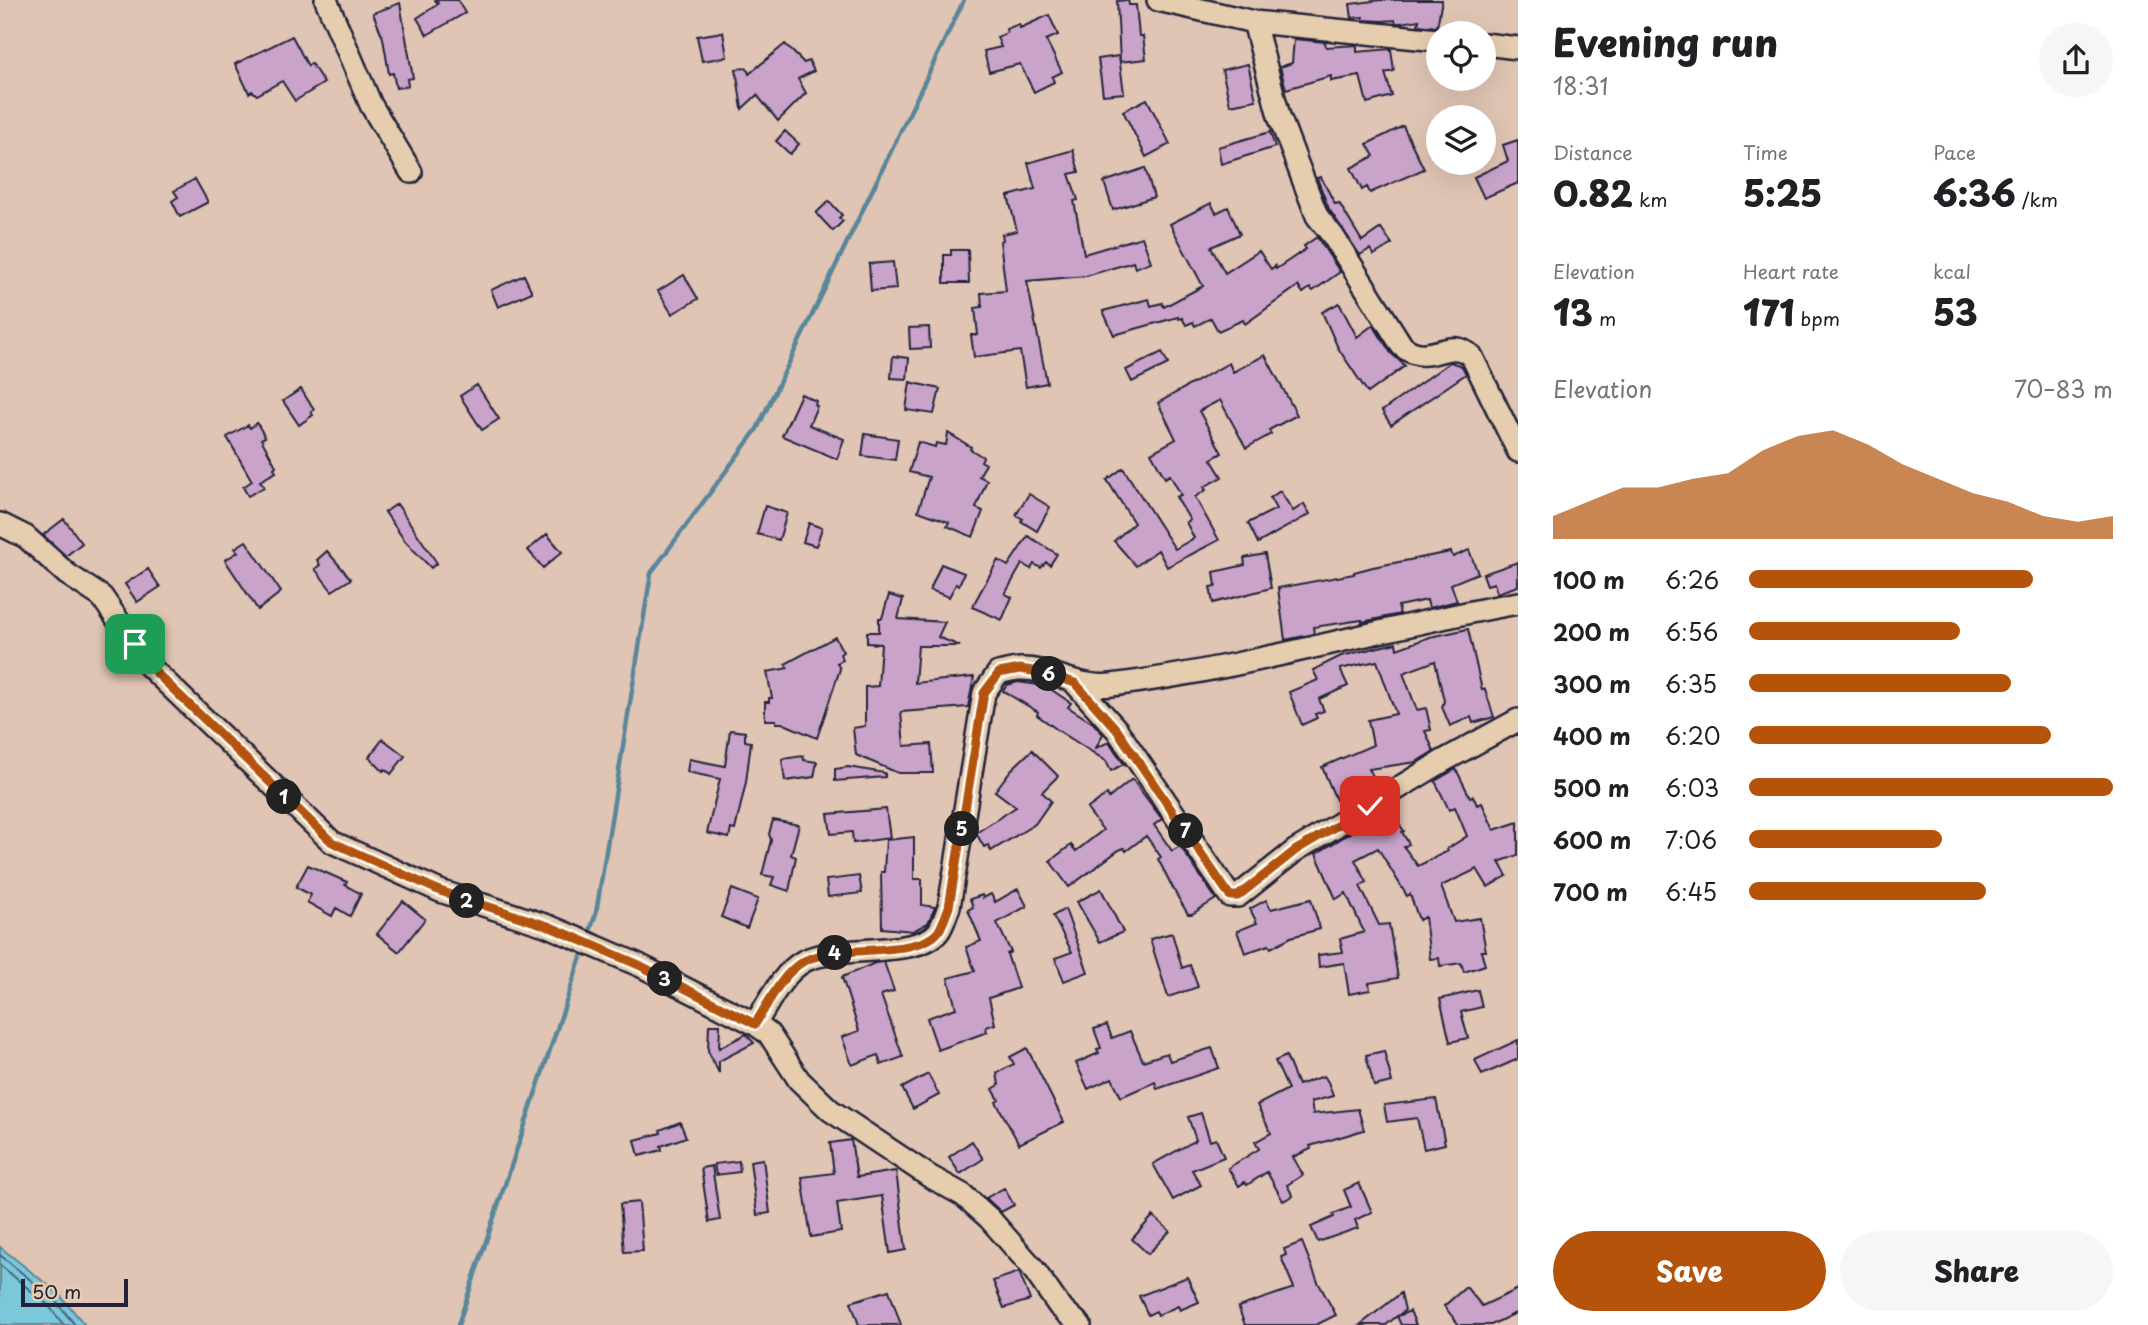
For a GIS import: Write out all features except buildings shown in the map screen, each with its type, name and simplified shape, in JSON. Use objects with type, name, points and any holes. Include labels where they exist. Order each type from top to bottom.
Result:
[{"type":"street","points":[[326,0],[371,105],[411,172]]},
{"type":"street","points":[[1158,0],[1254,22],[1426,39]]},
{"type":"street","points":[[1254,22],[1279,116],[1317,216],[1333,236],[1402,346],[1411,354],[1421,356],[1454,348],[1466,350],[1472,356],[1518,451]]},
{"type":"street","points":[[1496,45],[1518,48]]},
{"type":"street","points":[[0,524],[26,537],[67,574],[103,597],[149,666],[332,842],[440,891],[548,926],[639,965],[755,1024],[769,1034],[799,1080],[830,1110],[929,1176],[964,1195],[989,1218],[1032,1267],[1059,1306],[1080,1325]]},
{"type":"street","points":[[755,1024],[779,986],[801,962],[819,955],[917,945],[938,932],[949,907],[984,693],[999,673],[1020,669],[1045,673],[1075,683],[1111,685],[1302,651],[1518,603]]},
{"type":"street","points":[[1075,683],[1117,730],[1230,896],[1238,896],[1307,844],[1443,761],[1518,720]]},
{"type":"water","points":[[0,1247],[59,1294],[85,1325],[0,1325]]},
{"type":"waterway","points":[[588,937],[596,913],[651,573],[757,429],[964,0]]},
{"type":"waterway","points":[[458,1325],[584,948]]},
{"type":"route","points":[[135,644],[149,666],[332,842],[440,891],[548,926],[639,965],[755,1024],[779,986],[801,962],[819,955],[917,945],[938,932],[949,907],[984,693],[999,673],[1020,669],[1045,673],[1075,683],[1117,730],[1230,896],[1238,896],[1296,850],[1370,806]]}]
